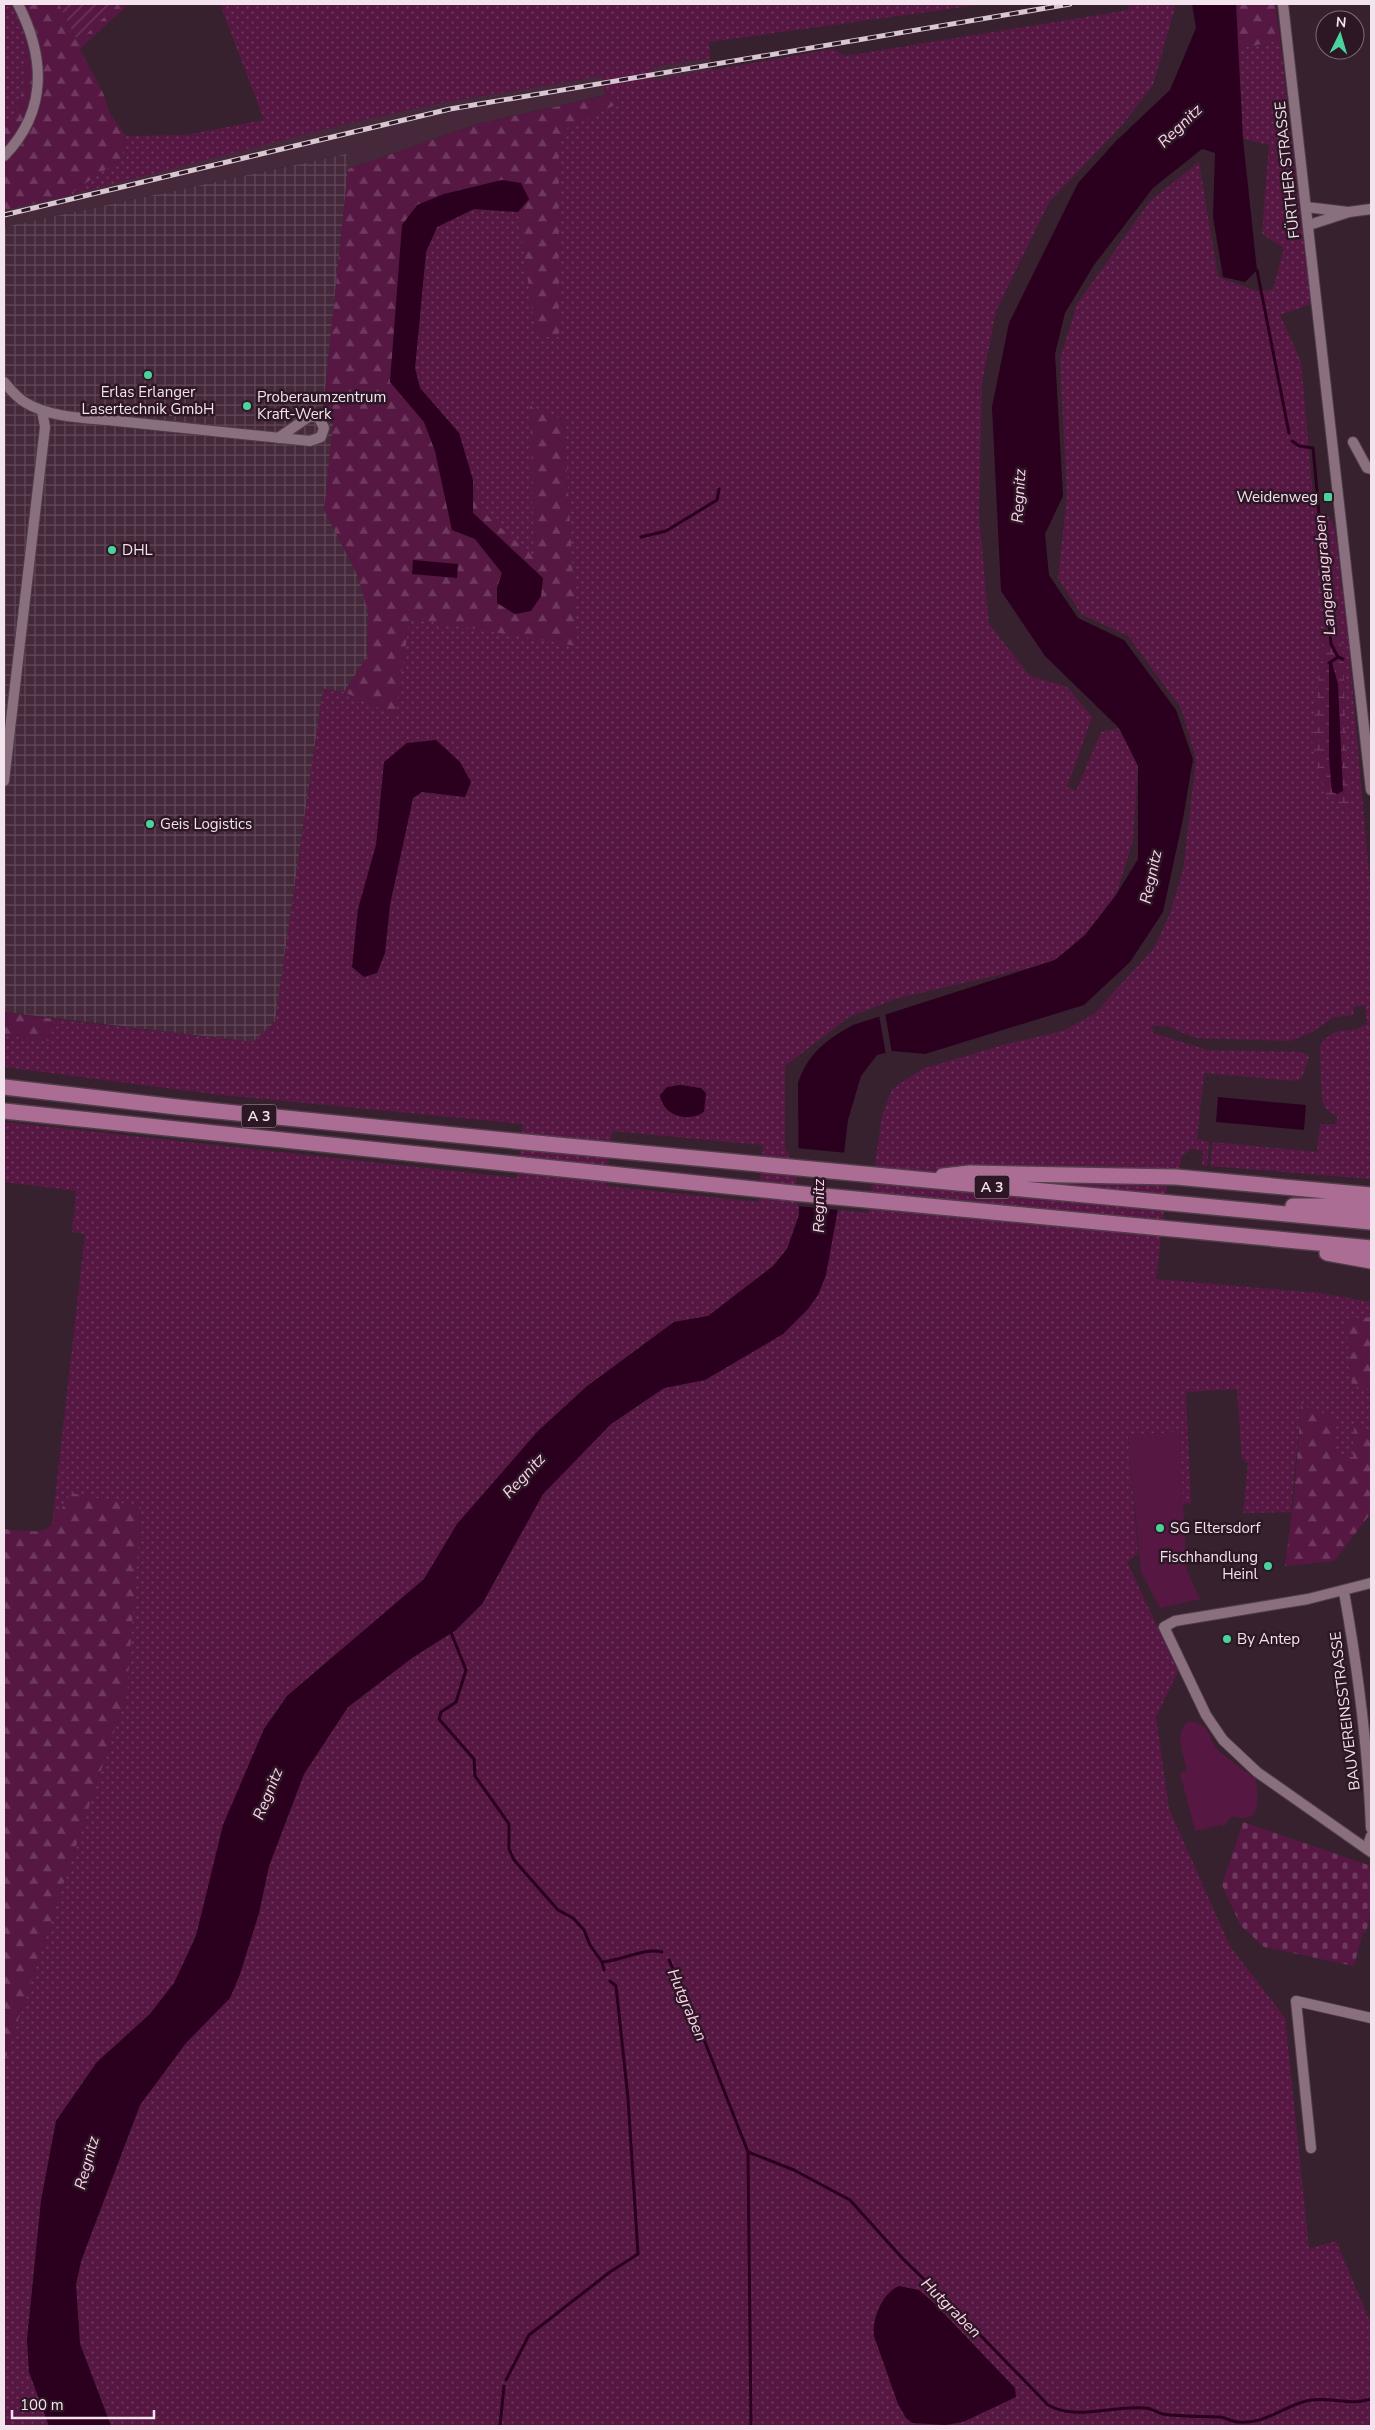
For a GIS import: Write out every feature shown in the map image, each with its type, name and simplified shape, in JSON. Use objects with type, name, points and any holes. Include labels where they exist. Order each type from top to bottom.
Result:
[{"type":"highway","name":"A 3","points":[[4,1087],[168,1106],[901,1178],[1083,1186],[1197,1202],[1371,1222]]},
{"type":"highway","name":"A 3","points":[[4,1111],[610,1172],[745,1188],[1371,1248]]},
{"type":"highway","points":[[901,1178],[970,1173],[1083,1186]]},
{"type":"highway","name":"A 3","points":[[1083,1186],[1199,1178],[1371,1195]]},
{"type":"highway","points":[[1197,1202],[1332,1206],[1371,1210]]},
{"type":"highway","points":[[1210,1232],[1270,1245],[1371,1262]]},
{"type":"street","points":[[4,156],[26,126],[34,106],[38,86],[35,47],[28,25],[18,4]]},
{"type":"street","name":"FÜRTHER STRASSE","points":[[1283,4],[1371,790]]},
{"type":"street","points":[[1306,206],[1349,212]]},
{"type":"street","points":[[1309,226],[1349,212],[1371,209]]},
{"type":"street","points":[[4,382],[26,403],[42,411],[94,419],[278,438]]},
{"type":"street","points":[[4,781],[45,428],[42,411]]},
{"type":"street","points":[[1352,442],[1367,468],[1371,469]]},
{"type":"street","points":[[1371,1584],[1344,1592],[1175,1622],[1164,1626],[1206,1714],[1223,1740],[1257,1772],[1369,1850],[1371,1836]]},
{"type":"street","name":"BAUVEREINSSTRASSE","points":[[1344,1592],[1366,1744],[1371,1828]]},
{"type":"street","points":[[1311,2148],[1296,2001],[1371,2018]]},
{"type":"shaded area","points":[[710,58],[712,71],[654,80],[652,67]]},
{"type":"shaded area","points":[[602,76],[605,95],[477,124],[348,169],[345,154],[4,227],[4,210],[341,125],[440,103]]},
{"type":"shaded area","points":[[346,154],[348,169],[323,410],[331,415],[333,425],[324,510],[358,576],[368,611],[367,657],[344,692],[323,689],[275,1022],[253,1042],[4,1012],[4,227]]},
{"type":"green space","points":[[4,4],[17,4],[27,25],[22,93],[13,119],[4,128]]},
{"type":"green space","points":[[17,4],[59,4],[78,42],[118,4],[129,4],[80,49],[104,95],[110,114],[126,136],[121,159],[67,196],[4,210],[4,129],[13,119],[22,93],[24,80],[27,25]]},
{"type":"green space","points":[[59,4],[118,4],[78,42]]},
{"type":"green space","points":[[220,4],[985,4],[709,42],[710,58],[652,67],[654,80],[833,49],[845,56],[1129,10],[1128,4],[1176,4],[1153,85],[1123,124],[1049,202],[996,311],[982,383],[979,516],[989,624],[1030,676],[1067,687],[1092,717],[1067,787],[1076,791],[1101,732],[1119,728],[1138,766],[1133,840],[1116,895],[1085,935],[1055,960],[1025,969],[898,998],[849,1017],[785,1066],[785,1147],[798,1176],[799,1215],[787,1249],[773,1266],[708,1316],[674,1322],[586,1387],[538,1431],[457,1524],[425,1579],[287,1696],[186,1960],[174,1983],[150,2014],[97,2062],[56,2121],[41,2201],[27,2340],[49,2426],[4,2426],[4,2063],[127,1692],[141,1508],[71,1493],[52,1525],[85,1234],[72,1232],[76,1191],[4,1182],[4,1122],[517,1178],[523,1124],[213,1094],[4,1067],[4,1035],[49,1041],[54,1019],[253,1042],[275,1022],[323,689],[344,692],[395,715],[409,618],[577,645],[564,420],[530,407],[534,558],[481,510],[459,433],[420,388],[415,368],[426,252],[437,227],[474,209],[518,212],[536,336],[559,337],[559,139],[567,128],[617,104],[617,93],[605,95],[602,76],[440,103],[341,125],[67,196],[121,159],[126,136],[186,135],[264,120]],"holes":[[[612,1131],[763,1145],[758,1202],[606,1186]]]},
{"type":"green space","points":[[1236,4],[1275,4],[1280,40],[1238,49]]},
{"type":"green space","points":[[1280,40],[1311,304],[1280,315],[1301,362],[1314,508],[1322,648],[1312,741],[1348,809],[1343,659],[1327,526],[1323,511],[1329,517],[1335,529],[1348,638],[1371,896],[1371,1179],[1210,1166],[1213,1142],[1317,1152],[1320,1124],[1336,1124],[1337,1117],[1325,1108],[1322,1099],[1320,1046],[1325,1039],[1335,1032],[1357,1029],[1367,1024],[1365,1006],[1355,1006],[1353,1015],[1334,1017],[1312,1032],[1290,1041],[1196,1038],[1166,1026],[1152,1026],[1153,1033],[1207,1050],[1300,1052],[1309,1057],[1302,1077],[1297,1081],[1204,1073],[1197,1139],[1209,1142],[1207,1166],[1202,1165],[1203,1151],[1191,1149],[1182,1156],[1179,1169],[1169,1168],[1156,1279],[1319,1293],[1371,1302],[1371,1317],[1346,1319],[1352,1385],[1371,1391],[1371,1431],[1354,1425],[1353,1457],[1334,1456],[1301,1405],[1291,1512],[1243,1513],[1248,1463],[1242,1458],[1237,1389],[1186,1392],[1191,1504],[1183,1503],[1179,1432],[1128,1435],[1138,1553],[1127,1562],[1178,1671],[1156,1717],[1169,1809],[1230,1946],[1285,2018],[1309,2249],[1336,2241],[1371,2324],[1371,2426],[111,2426],[80,2344],[76,2285],[81,2261],[140,2105],[186,2043],[230,1998],[240,1974],[259,1913],[269,1866],[304,1774],[348,1707],[412,1658],[456,1630],[482,1604],[543,1494],[611,1424],[664,1388],[705,1380],[782,1334],[808,1309],[838,1210],[868,1213],[882,1116],[892,1089],[922,1069],[1003,1045],[1063,1031],[1094,1014],[1154,948],[1170,913],[1183,870],[1196,760],[1181,708],[1128,636],[1081,614],[1058,578],[1067,496],[1060,359],[1077,304],[1150,201],[1199,162],[1218,277],[1256,291],[1273,290],[1284,248],[1262,234],[1269,145],[1243,139],[1238,49]]},
{"type":"green space","points":[[617,93],[617,104],[567,128],[559,139],[559,337],[536,336],[518,212],[529,199],[502,180],[444,194],[417,205],[390,382],[424,422],[435,451],[452,530],[475,539],[502,573],[497,588],[527,563],[473,513],[473,480],[481,510],[534,557],[530,406],[564,420],[577,646],[410,618],[395,715],[344,692],[367,657],[368,611],[358,576],[324,510],[333,425],[331,415],[323,410],[348,169],[478,124]]},
{"type":"green space","points":[[1319,507],[1327,526],[1343,659],[1349,809],[1325,795],[1312,741],[1322,648],[1314,508]]},
{"type":"green space","points":[[4,1012],[54,1019],[50,1041],[4,1035]]},
{"type":"green space","points":[[1371,1317],[1371,1391],[1352,1385],[1346,1319]]},
{"type":"green space","points":[[1301,1405],[1334,1417],[1334,1456],[1353,1457],[1354,1425],[1371,1431],[1371,1513],[1334,1561],[1285,1566],[1294,1496]]},
{"type":"green space","name":"SG Eltersdorf","points":[[1179,1432],[1187,1571],[1200,1599],[1160,1608],[1141,1572],[1128,1435]]},
{"type":"green space","points":[[71,1493],[141,1507],[127,1692],[4,2063],[4,1529],[40,1531],[46,1528],[57,1517]]},
{"type":"green space","points":[[1189,1721],[1203,1726],[1218,1750],[1256,1779],[1256,1808],[1254,1814],[1250,1817],[1234,1816],[1229,1819],[1224,1827],[1221,1825],[1195,1831],[1180,1773],[1187,1771],[1181,1738],[1184,1726]]},
{"type":"green space","points":[[1243,1822],[1371,1866],[1371,1912],[1366,1933],[1363,1932],[1354,1966],[1264,1947],[1241,1926],[1222,1885]]},
{"type":"water","name":"Regnitz","points":[[1192,4],[1236,4],[1243,139],[1257,270],[1245,282],[1223,277],[1213,217],[1215,153],[1202,149],[1153,188],[1094,265],[1065,313],[1055,354],[1063,496],[1045,534],[1049,575],[1078,618],[1124,640],[1176,710],[1193,759],[1183,819],[1163,912],[1130,962],[1084,1005],[925,1054],[893,1051],[877,1055],[861,1076],[848,1120],[837,1214],[826,1275],[818,1295],[808,1309],[783,1334],[705,1380],[664,1388],[611,1424],[543,1494],[482,1604],[456,1630],[412,1658],[348,1707],[304,1774],[269,1866],[259,1913],[240,1974],[230,1998],[186,2043],[140,2105],[81,2261],[76,2285],[80,2344],[111,2426],[49,2426],[29,2372],[27,2340],[41,2201],[56,2121],[97,2062],[150,2014],[174,1983],[196,1936],[223,1825],[264,1729],[287,1696],[424,1579],[457,1524],[538,1431],[586,1387],[674,1322],[708,1316],[773,1266],[787,1249],[799,1215],[798,1083],[807,1063],[819,1048],[834,1036],[853,1025],[1055,960],[1085,935],[1116,895],[1138,859],[1138,766],[1119,728],[1045,656],[1001,591],[992,407],[1009,323],[1078,183],[1116,141],[1170,90],[1196,28]]},
{"type":"water","points":[[502,180],[521,183],[529,199],[518,212],[474,209],[437,227],[426,252],[415,368],[420,388],[459,433],[473,480],[473,513],[543,578],[541,596],[531,611],[515,614],[497,603],[497,588],[502,573],[475,539],[452,530],[435,451],[424,422],[390,382],[402,225],[417,205],[444,194]]},
{"type":"water","points":[[413,560],[458,564],[457,578],[412,574]]},
{"type":"water","points":[[1329,663],[1332,663],[1338,684],[1343,791],[1337,794],[1332,792],[1329,758]]},
{"type":"water","points":[[436,740],[460,762],[471,782],[465,797],[422,792],[413,798],[390,905],[385,953],[377,973],[364,977],[352,967],[358,909],[376,845],[384,762],[407,743]]},
{"type":"water","points":[[680,1085],[701,1088],[706,1093],[704,1112],[691,1117],[684,1117],[671,1113],[666,1108],[660,1095],[667,1087]]},
{"type":"water","points":[[1218,1097],[1306,1105],[1304,1130],[1216,1122]]},
{"type":"water","points":[[899,2286],[919,2290],[934,2303],[1015,2388],[1016,2397],[963,2422],[946,2425],[912,2423],[906,2418],[898,2404],[874,2336],[879,2307],[888,2294]]},
{"type":"pier","points":[[885,1013],[892,1053],[886,1055],[879,1015]]},
{"type":"pier","points":[[796,1148],[847,1153],[840,1210],[797,1206]]},
{"type":"waterway","name":"Langenaugraben","points":[[1257,270],[1289,433]]},
{"type":"waterway","name":"Langenaugraben","points":[[1292,441],[1299,446],[1313,448],[1331,644],[1338,657],[1343,659]]},
{"type":"waterway","points":[[641,537],[666,531],[717,500],[719,489]]},
{"type":"waterway","points":[[1329,663],[1338,657]]},
{"type":"waterway","name":"Hutgraben","points":[[450,1630],[466,1670],[456,1702],[441,1712],[439,1719],[474,1759],[475,1776],[509,1824],[509,1849],[514,1860],[558,1910],[573,1918],[584,1930],[590,1945],[602,1962],[648,1951],[662,1952]]},
{"type":"waterway","name":"Hutgraben","points":[[669,1960],[703,2037],[748,2152],[794,2170],[850,2200],[903,2259],[955,2309],[1048,2405],[1070,2412],[1145,2408],[1170,2415],[1220,2417],[1236,2422],[1249,2422],[1268,2417],[1294,2405],[1311,2400],[1355,2402],[1371,2399]]},
{"type":"waterway","points":[[602,1962],[604,1970]]},
{"type":"waterway","points":[[506,2380],[529,2335],[610,2272],[638,2254],[628,2098],[616,1986],[610,1981]]},
{"type":"waterway","points":[[748,2152],[751,2426]]},
{"type":"waterway","points":[[500,2426],[504,2386]]},
{"type":"railway","points":[[4,215],[450,109],[1070,4]]},
{"type":"place","name":"Erlas Erlanger Lasertechnik GmbH","points":[[148,375]]},
{"type":"place","name":"Proberaumzentrum Kraft-Werk","points":[[247,406]]},
{"type":"place","name":"Weidenweg","points":[[1328,497]]},
{"type":"place","name":"DHL","points":[[112,550]]},
{"type":"place","name":"Geis Logistics","points":[[150,824]]},
{"type":"place","name":"SG Eltersdorf","points":[[1160,1528]]},
{"type":"place","name":"Fischhandlung Heinl","points":[[1268,1566]]},
{"type":"place","name":"By Antep","points":[[1227,1639]]}]
